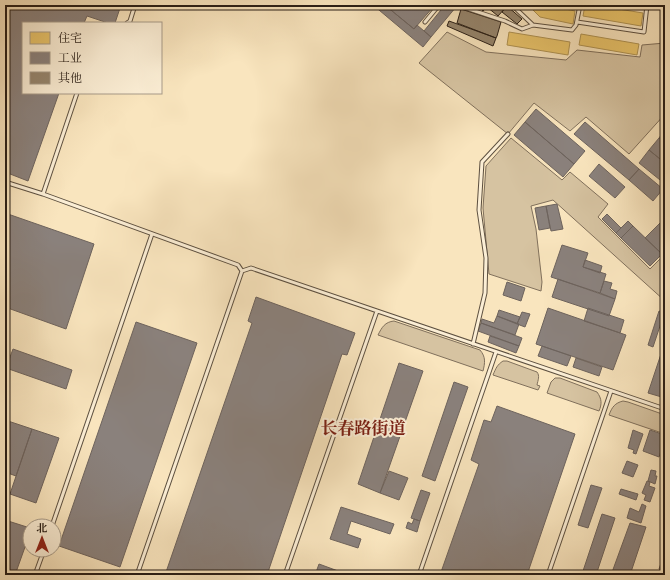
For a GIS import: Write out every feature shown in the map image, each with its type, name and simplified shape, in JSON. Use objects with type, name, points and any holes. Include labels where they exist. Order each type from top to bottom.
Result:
[{"type":"lane","points":[[129,22],[135,5]]},
{"type":"lane","points":[[425,22],[439,5]]},
{"type":"lane","points":[[461,5],[505,21],[522,29],[533,25],[572,30],[577,22],[580,5]]},
{"type":"lane","points":[[512,5],[533,25]]},
{"type":"lane","points":[[577,22],[644,32],[647,6],[633,5]]},
{"type":"lane","points":[[43,194],[77,94]]},
{"type":"lane","points":[[473,344],[485,292],[486,258],[480,210],[482,162],[508,134]]},
{"type":"lane","points":[[5,182],[43,194],[238,265],[242,271]]},
{"type":"lane","points":[[55,518],[152,234]]},
{"type":"lane","points":[[242,271],[251,268],[665,409]]},
{"type":"lane","points":[[137,575],[242,271]]},
{"type":"lane","points":[[285,575],[377,311]]},
{"type":"lane","points":[[418,575],[496,352]]},
{"type":"lane","points":[[548,575],[612,391]]},
{"type":"lane","points":[[35,575],[41,558]]},
{"type":"shaded area","points":[[447,32],[486,52],[566,60],[577,50],[640,57],[642,45],[665,43],[665,114],[629,154],[586,117],[570,131],[534,103],[508,134],[419,63]]},
{"type":"shaded area","points":[[511,138],[562,180],[570,172],[608,204],[598,217],[650,269],[661,258],[665,262],[665,301],[553,200],[531,206],[536,229],[542,282],[541,291],[489,274],[483,208],[486,166]]},
{"type":"shaded area","points":[[394,321],[480,350],[484,360],[483,371],[378,335],[384,325],[388,322]]},
{"type":"shaded area","points":[[503,361],[507,361],[537,372],[539,377],[537,385],[540,386],[538,390],[493,375],[499,364]]},
{"type":"shaded area","points":[[555,378],[560,378],[597,392],[601,402],[599,411],[547,393],[551,382]]},
{"type":"shaded area","points":[[623,401],[665,415],[665,434],[609,415],[614,406]]},
{"type":"building: 住宅","points":[[528,5],[546,5],[575,11],[573,24],[540,17]]},
{"type":"building: 住宅","points":[[585,5],[594,5],[643,13],[641,26],[583,16]]},
{"type":"building: 住宅","points":[[509,32],[570,42],[568,55],[507,45]]},
{"type":"building: 住宅","points":[[581,34],[639,44],[637,55],[579,45]]},
{"type":"building: 工业","points":[[5,5],[121,5],[115,22],[105,22],[87,16],[84,22],[22,22],[22,94],[59,94],[28,181],[5,172]]},
{"type":"building: 工业","points":[[373,5],[387,5],[386,6],[414,29],[417,25],[431,37],[423,47]]},
{"type":"building: 工业","points":[[445,5],[453,5],[456,7],[431,37],[424,31]]},
{"type":"building: 工业","points":[[386,6],[434,6],[414,29]]},
{"type":"building: 工业","points":[[536,109],[585,151],[574,164],[525,122]]},
{"type":"building: 工业","points":[[525,122],[574,164],[563,177],[514,135]]},
{"type":"building: 工业","points":[[585,122],[639,169],[629,180],[574,134]]},
{"type":"building: 工业","points":[[665,130],[665,143],[659,138]]},
{"type":"building: 工业","points":[[659,138],[665,143],[665,163],[649,150]]},
{"type":"building: 工业","points":[[649,150],[665,163],[665,184],[639,163]]},
{"type":"building: 工业","points":[[599,164],[625,187],[615,198],[589,176]]},
{"type":"building: 工业","points":[[639,169],[663,189],[653,201],[629,180]]},
{"type":"building: 工业","points":[[557,204],[563,229],[551,231],[546,206]]},
{"type":"building: 工业","points":[[546,206],[550,228],[539,230],[535,208]]},
{"type":"building: 工业","points":[[5,213],[94,244],[66,329],[5,307]]},
{"type":"building: 工业","points":[[607,214],[621,228],[616,233],[602,219]]},
{"type":"building: 工业","points":[[665,218],[665,251],[662,254],[645,238]]},
{"type":"building: 工业","points":[[628,221],[633,226],[621,238],[616,233]]},
{"type":"building: 工业","points":[[633,226],[662,254],[650,266],[621,238]]},
{"type":"building: 工业","points":[[562,245],[588,253],[583,267],[606,274],[600,293],[551,277]]},
{"type":"building: 工业","points":[[585,260],[602,266],[600,273],[583,267]]},
{"type":"building: 工业","points":[[558,279],[615,299],[609,316],[552,297]]},
{"type":"building: 工业","points":[[604,281],[612,283],[610,289],[617,291],[615,299],[600,293]]},
{"type":"building: 工业","points":[[507,282],[525,288],[521,301],[503,295]]},
{"type":"building: 工业","points":[[256,297],[355,333],[347,355],[342,354],[267,575],[165,575],[252,323],[248,321]]},
{"type":"building: 工业","points":[[548,308],[626,335],[613,370],[536,344]]},
{"type":"building: 工业","points":[[588,308],[624,320],[620,333],[584,321]]},
{"type":"building: 工业","points":[[499,310],[520,317],[517,324],[497,316]]},
{"type":"building: 工业","points":[[659,311],[665,313],[665,321],[662,320],[653,347],[648,345]]},
{"type":"building: 工业","points":[[522,312],[530,314],[525,327],[517,324]]},
{"type":"building: 工业","points":[[497,316],[519,324],[515,335],[481,323],[482,319],[494,323]]},
{"type":"building: 工业","points":[[136,322],[197,343],[120,567],[62,547],[62,537]]},
{"type":"building: 工业","points":[[481,323],[522,338],[519,346],[478,331]]},
{"type":"building: 工业","points":[[490,336],[519,346],[516,353],[488,342]]},
{"type":"building: 工业","points":[[665,342],[665,398],[648,393]]},
{"type":"building: 工业","points":[[542,346],[571,356],[567,366],[538,356]]},
{"type":"building: 工业","points":[[13,349],[72,370],[66,389],[6,368]]},
{"type":"building: 工业","points":[[576,358],[602,367],[599,376],[573,367]]},
{"type":"building: 工业","points":[[399,363],[423,371],[380,493],[358,484]]},
{"type":"building: 工业","points":[[454,382],[468,387],[435,481],[422,476]]},
{"type":"building: 工业","points":[[497,406],[575,434],[527,575],[440,575],[479,464],[471,460],[484,420],[491,422]]},
{"type":"building: 工业","points":[[5,420],[32,429],[16,476],[5,472]]},
{"type":"building: 工业","points":[[32,429],[59,438],[36,503],[10,494]]},
{"type":"building: 工业","points":[[633,430],[643,434],[636,454],[633,453],[634,450],[628,448]]},
{"type":"building: 工业","points":[[650,430],[665,435],[659,457],[643,451]]},
{"type":"building: 工业","points":[[627,461],[638,465],[633,477],[622,473]]},
{"type":"building: 工业","points":[[651,470],[656,471],[655,476],[657,476],[655,484],[648,481]]},
{"type":"building: 工业","points":[[389,471],[408,478],[399,500],[380,493]]},
{"type":"building: 工业","points":[[647,481],[650,482],[649,486],[655,488],[650,502],[644,500],[646,495],[642,493]]},
{"type":"building: 工业","points":[[591,485],[602,488],[588,528],[578,525]]},
{"type":"building: 工业","points":[[621,489],[638,494],[636,500],[619,494]]},
{"type":"building: 工业","points":[[421,490],[430,493],[420,521],[411,518]]},
{"type":"building: 工业","points":[[642,504],[646,506],[641,523],[627,518],[630,508],[639,512]]},
{"type":"building: 工业","points":[[341,507],[394,524],[390,534],[351,521],[347,534],[361,539],[358,548],[330,539]]},
{"type":"building: 工业","points":[[602,514],[615,518],[595,575],[583,571]]},
{"type":"building: 工业","points":[[414,519],[420,521],[417,532],[406,528],[408,522],[412,524]]},
{"type":"building: 工业","points":[[5,520],[22,525],[22,555],[15,575],[5,575]]},
{"type":"building: 工业","points":[[630,523],[646,527],[630,575],[611,575]]},
{"type":"building: 工业","points":[[665,552],[665,571],[659,569]]},
{"type":"building: 工业","points":[[319,564],[349,575],[315,575]]},
{"type":"building: 工业","points":[[658,571],[665,573],[665,575],[657,575]]},
{"type":"building: 其他","points":[[477,5],[507,6],[498,16],[487,7],[483,11]]},
{"type":"building: 其他","points":[[507,6],[522,19],[517,24],[502,12]]},
{"type":"building: 其他","points":[[461,9],[501,22],[496,38],[457,23]]},
{"type":"building: 其他","points":[[449,21],[496,38],[493,46],[447,26]]},
{"type":"district","name":"长春路街道","points":[[363,428]]}]
